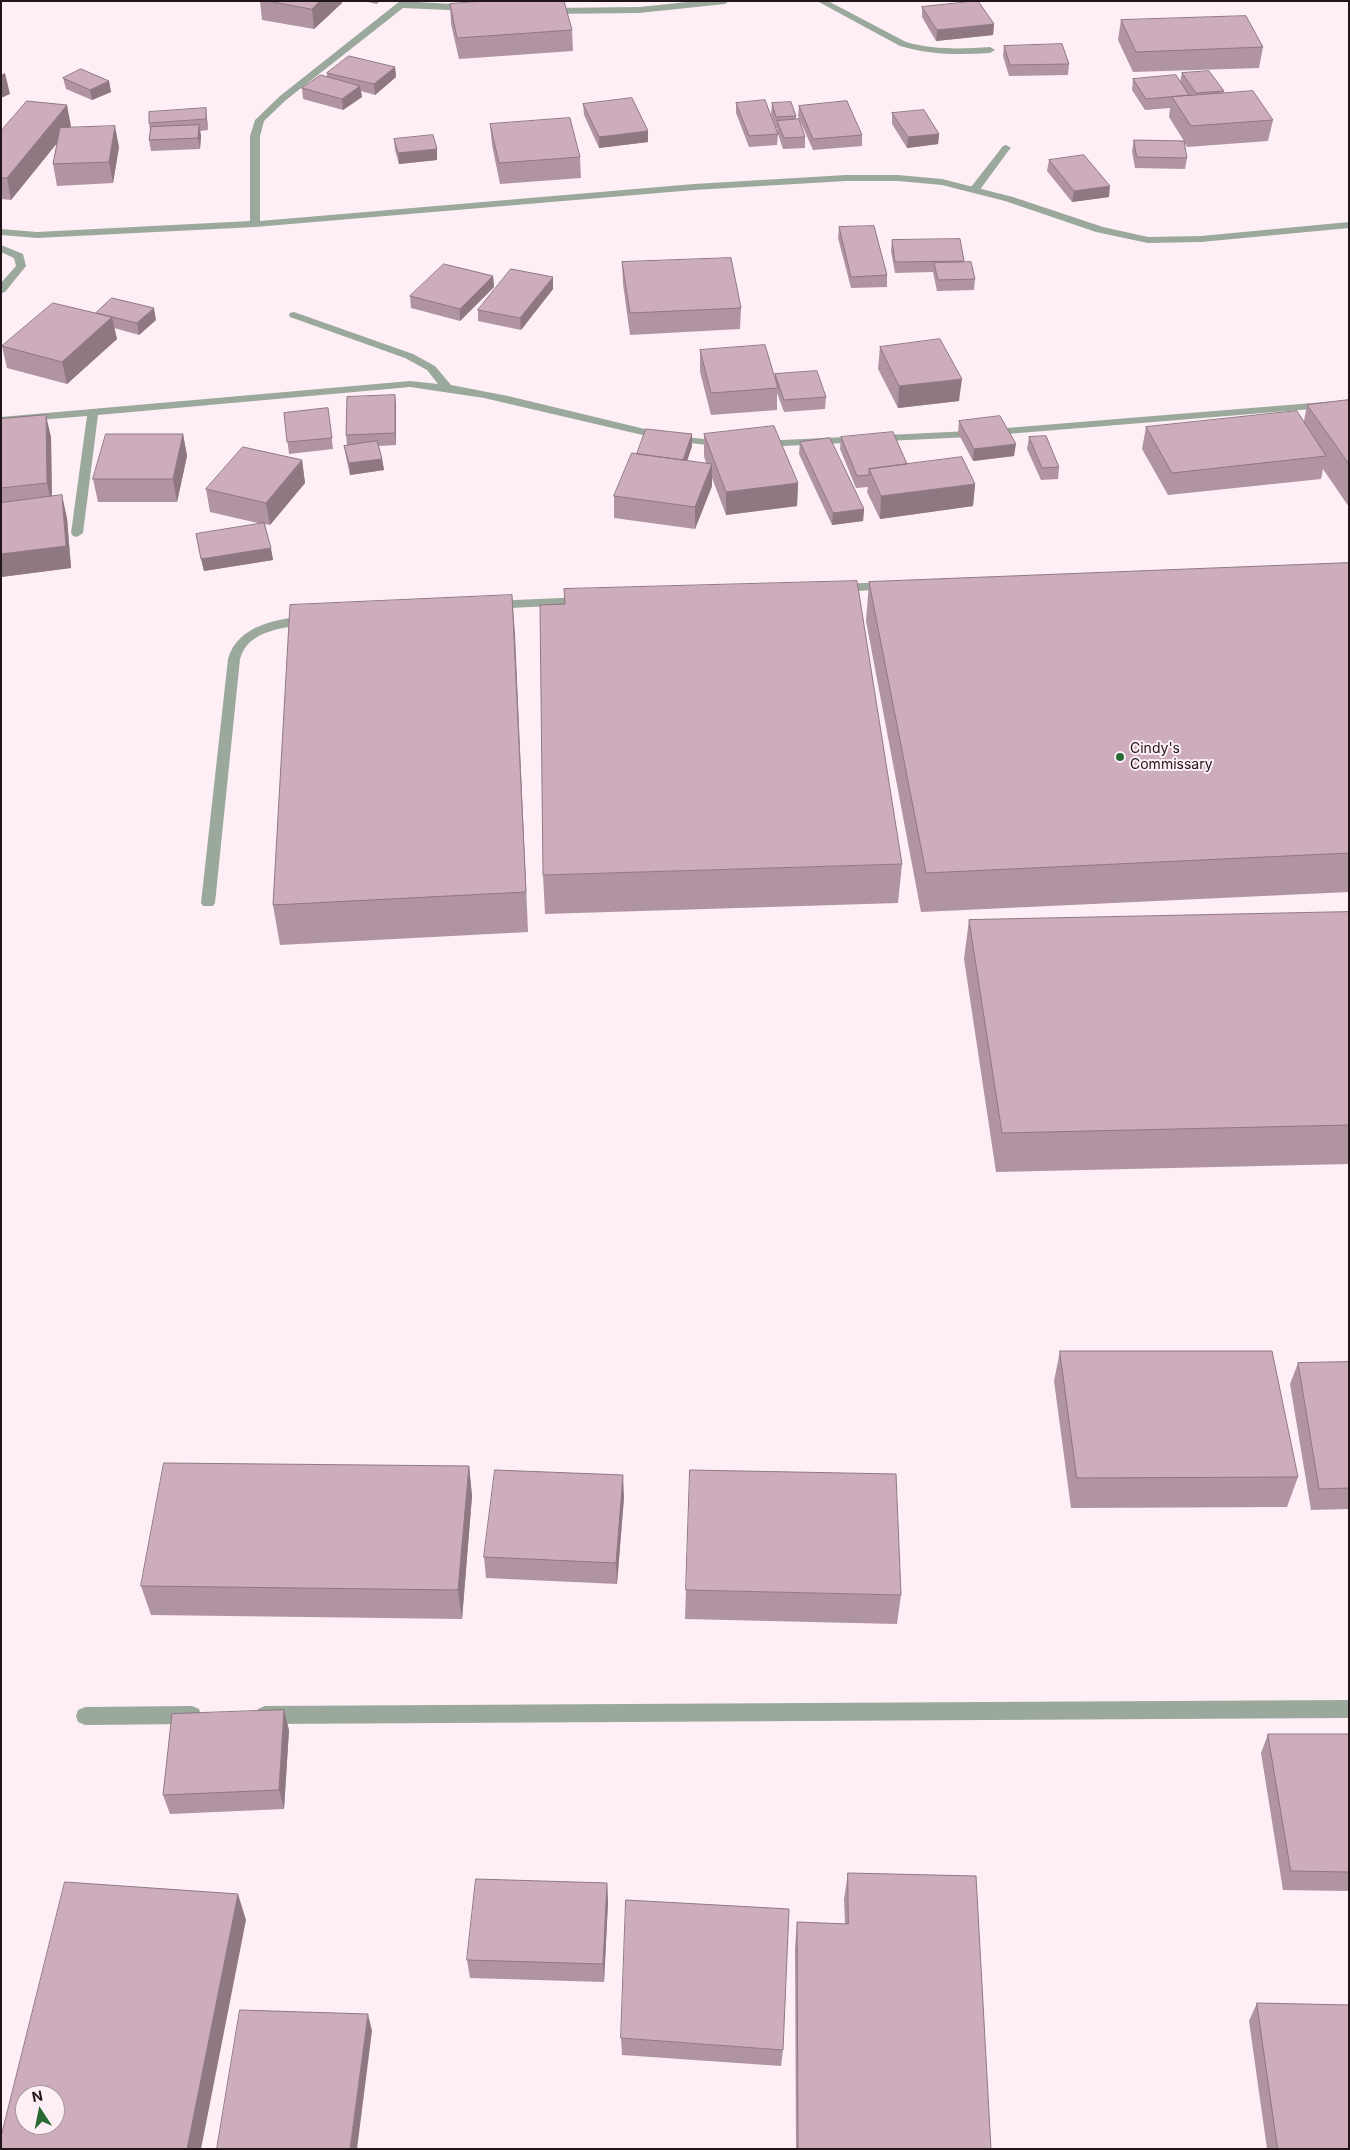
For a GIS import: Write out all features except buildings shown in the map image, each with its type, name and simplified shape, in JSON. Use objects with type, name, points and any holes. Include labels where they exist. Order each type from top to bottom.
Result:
[{"type":"street","points":[[542,10],[639,10],[724,1]]},
{"type":"street","points":[[821,1],[903,44],[917,49],[943,52],[990,50]]},
{"type":"street","points":[[255,224],[255,136],[260,120],[283,98],[404,3],[475,8]]},
{"type":"street","points":[[975,189],[1006,148]]},
{"type":"street","points":[[1,232],[45,234],[255,224],[790,180],[898,178],[942,182],[975,189],[1100,230],[1148,240],[1201,239],[1349,225]]},
{"type":"street","points":[[1,248],[18,256],[22,266],[1,290]]},
{"type":"street","points":[[294,315],[409,356],[431,368],[447,387]]},
{"type":"street","points":[[1,420],[410,384],[485,393],[664,438],[735,444]]},
{"type":"street","points":[[753,444],[818,443],[970,434],[1349,403]]},
{"type":"street","points":[[78,532],[93,411]]},
{"type":"street","points":[[827,589],[906,585]]},
{"type":"street","points":[[480,606],[599,600]]},
{"type":"street","points":[[208,903],[234,660],[238,648],[251,636],[267,627],[298,620],[326,617]]},
{"type":"street","points":[[244,1715],[1349,1709]]},
{"type":"street","points":[[85,1716],[214,1715]]},
{"type":"place","name":"Cindy's Commissary","points":[[1120,757]]}]
